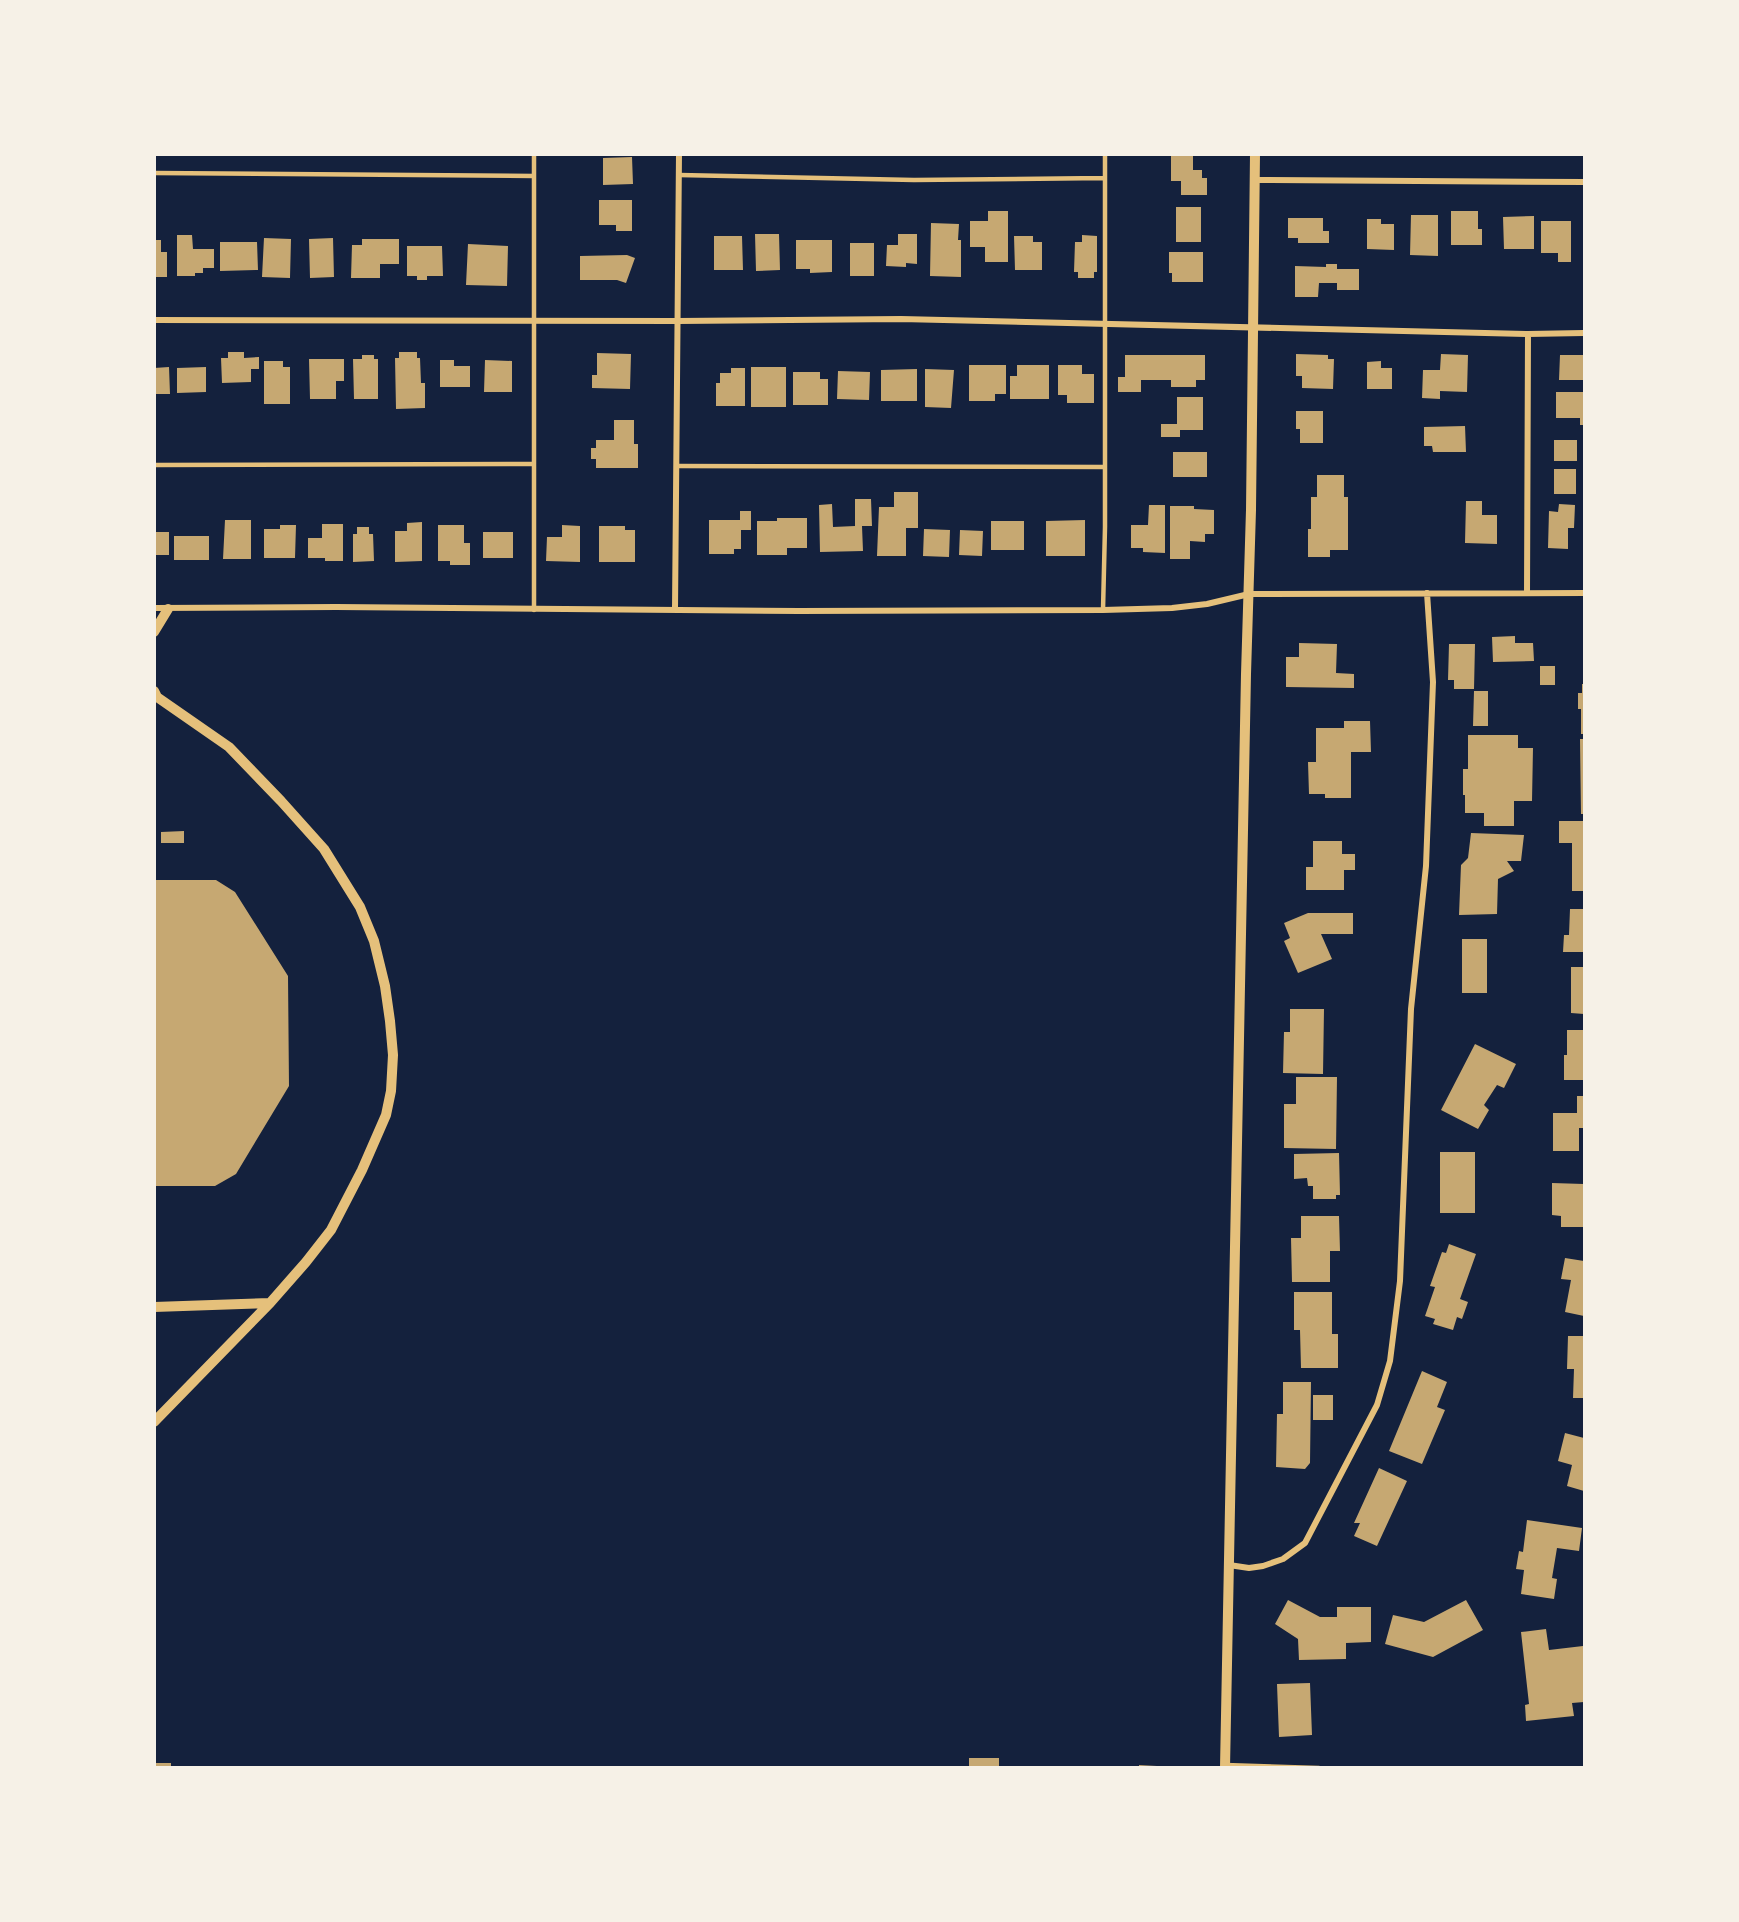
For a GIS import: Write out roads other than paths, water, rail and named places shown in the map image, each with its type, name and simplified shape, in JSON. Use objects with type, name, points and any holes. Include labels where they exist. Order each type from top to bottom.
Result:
[{"type":"street","points":[[675,610],[679,154]]},
{"type":"street","points":[[1225,1766],[1249,594],[1255,154]]},
{"type":"street","points":[[1255,180],[1584,182]]},
{"type":"street","points":[[154,320],[901,319],[1528,334],[1584,333]]},
{"type":"street","points":[[1527,593],[1528,334]]},
{"type":"street","points":[[1229,1565],[1249,1568],[1263,1566],[1283,1559],[1305,1543],[1377,1405],[1390,1361],[1400,1281],[1411,1009],[1425,866],[1432,682],[1427,593]]},
{"type":"street","points":[[154,608],[1103,610],[1172,608],[1207,604],[1249,594],[1584,593]]},
{"type":"street","points":[[154,632],[168,609]]},
{"type":"street","points":[[154,1422],[270,1303],[306,1262],[338,1219],[386,1114],[391,1091],[393,1055],[385,986],[378,955],[365,918],[324,849],[229,747],[156,694]]},
{"type":"street","points":[[154,1307],[270,1303]]},
{"type":"lane","points":[[534,154],[534,610]]},
{"type":"lane","points":[[1103,610],[1105,154]]},
{"type":"lane","points":[[154,173],[534,176]]},
{"type":"lane","points":[[679,176],[914,180],[1105,178]]},
{"type":"lane","points":[[154,465],[534,464]]},
{"type":"lane","points":[[676,466],[1105,466]]},
{"type":"lane","points":[[1225,1766],[1319,1767]]}]
